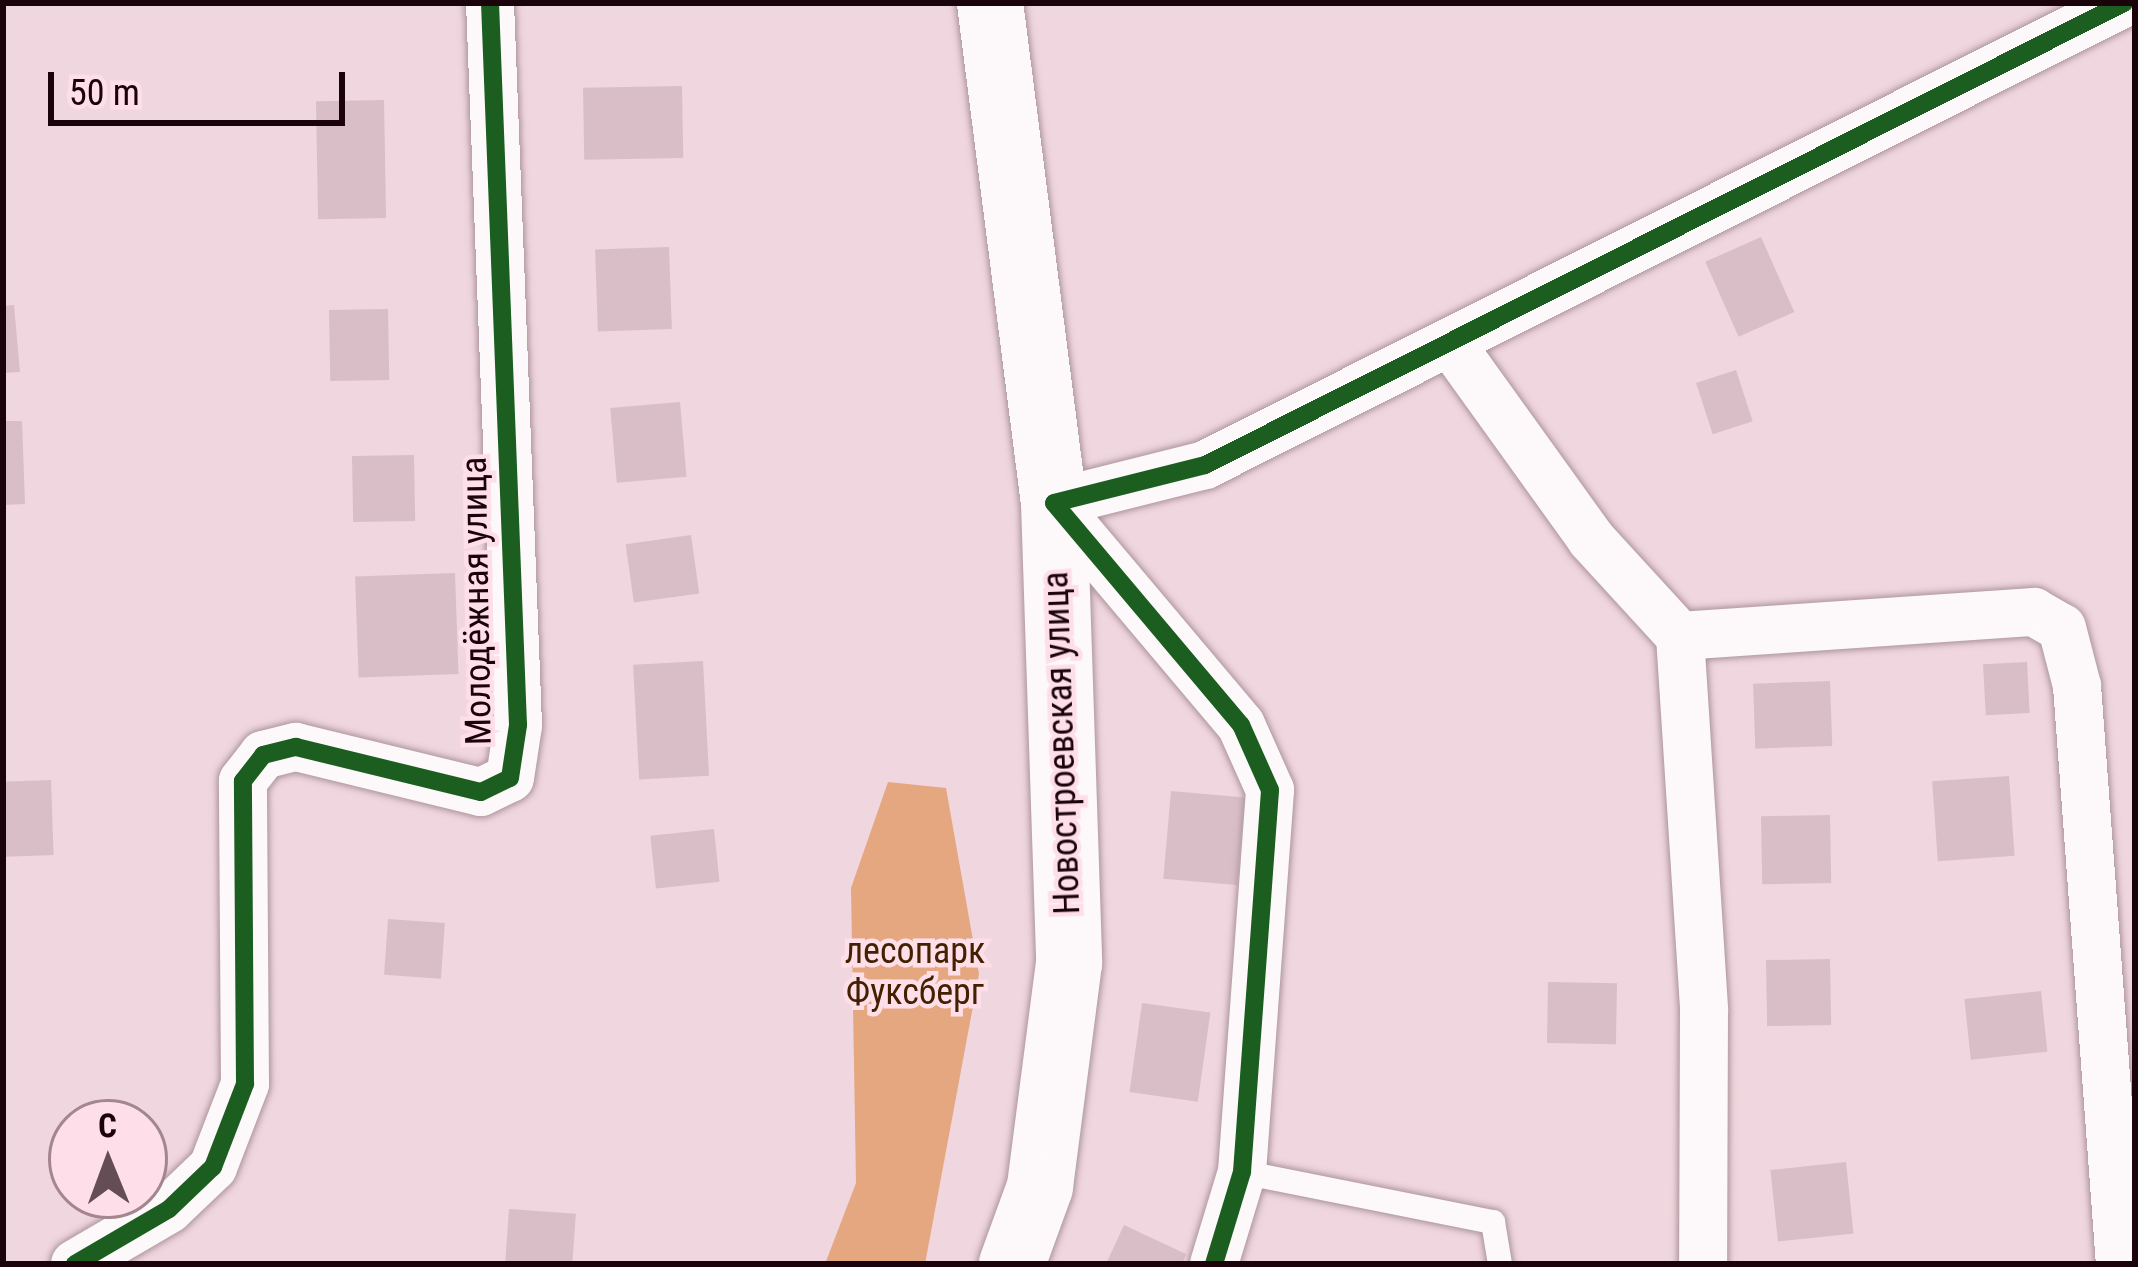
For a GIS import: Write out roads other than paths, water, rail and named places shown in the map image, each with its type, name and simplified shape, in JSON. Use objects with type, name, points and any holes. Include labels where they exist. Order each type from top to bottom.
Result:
[{"type":"main road","name":"Новостроевская улица","points":[[990,3],[1054,503],[1069,963],[1040,1187],[1012,1264]]},
{"type":"street","name":"Молодёжная улица","points":[[75,1264],[169,1209],[213,1167],[245,1084],[242,781],[263,754],[296,747],[481,792],[510,778],[518,725],[490,3]]},
{"type":"street","points":[[1214,1264],[1242,1172],[1270,790],[1241,725],[1054,503],[1205,466],[1454,348],[2124,3]]},
{"type":"street","points":[[1454,348],[1591,539],[1680,637],[1704,1011],[1703,1264]]},
{"type":"street","points":[[1680,637],[2034,612],[2062,628],[2077,686],[2120,1264]]},
{"type":"lane","points":[[1242,1172],[1493,1222],[1500,1264]]},
{"type":"park label","name":"лесопарк Фуксберг","points":[[915,972]]}]
